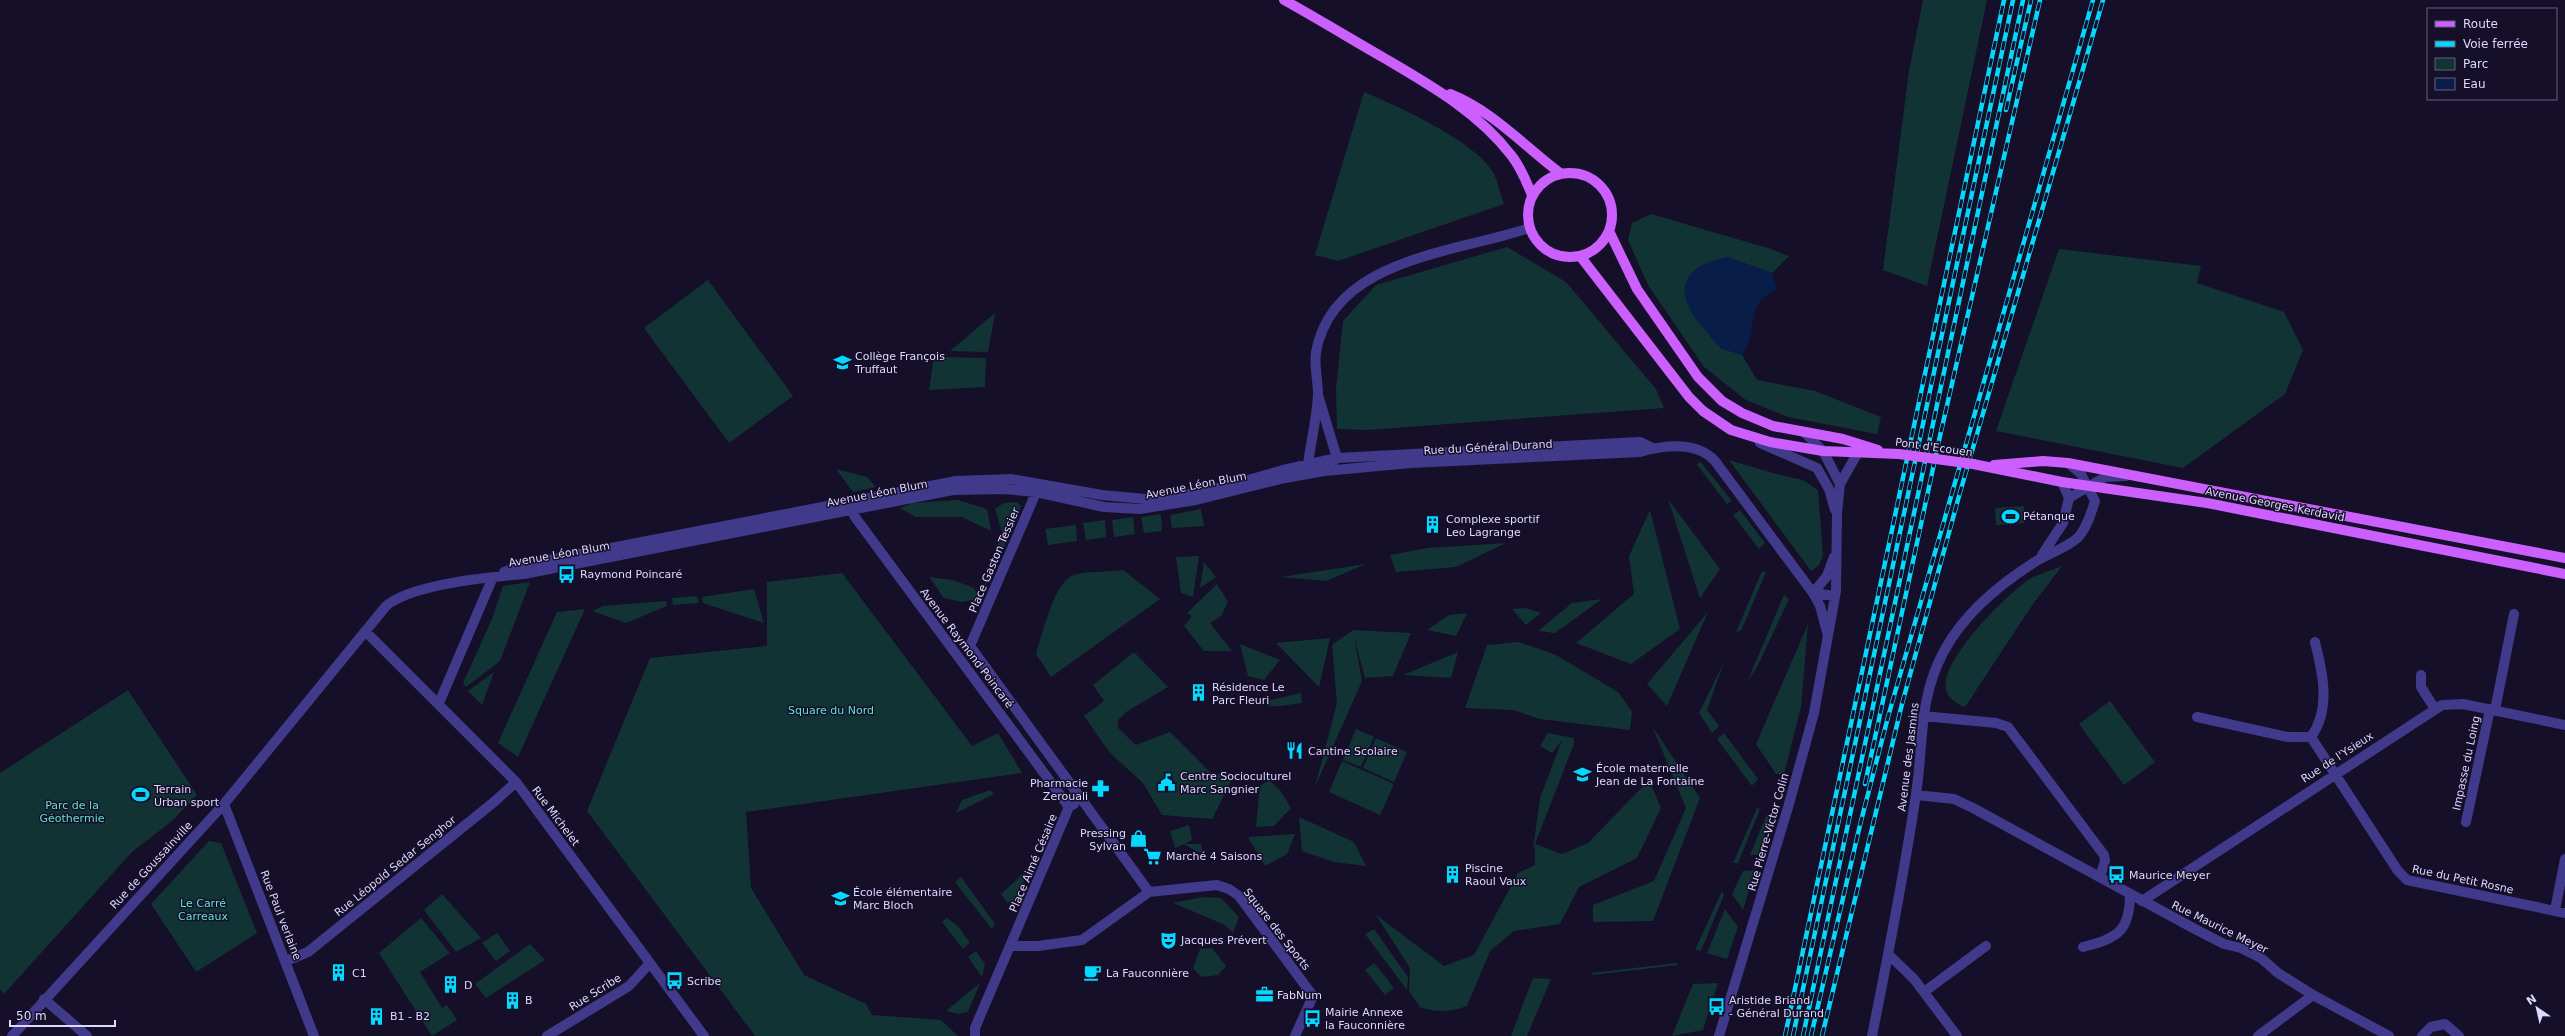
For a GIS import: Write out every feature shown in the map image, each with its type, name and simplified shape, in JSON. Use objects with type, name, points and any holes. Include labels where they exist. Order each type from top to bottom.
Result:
[{"type":"main road","points":[[1284,0],[1437,89],[1466,101],[1492,116],[1560,173]]},
{"type":"main road","points":[[1437,89],[1486,128],[1506,149],[1521,169],[1532,196]]},
{"type":"main road","points":[[1573,172],[1585,175],[1596,182],[1605,191],[1612,211],[1609,232],[1602,243],[1592,251],[1580,256],[1567,257],[1549,252],[1535,240],[1529,228],[1527,212],[1532,196],[1539,185],[1560,173],[1573,172]]},
{"type":"main road","points":[[1609,232],[1637,289],[1698,377],[1722,401],[1742,413],[1773,426],[1843,439],[1885,452]]},
{"type":"main road","points":[[1580,256],[1689,397],[1708,415],[1731,430],[1799,448],[1857,454],[1885,452]]},
{"type":"main road","name":"Pont d'Ecouen","points":[[1885,452],[1976,465]]},
{"type":"main road","name":"Avenue Georges Kerdavid","points":[[1976,465],[2043,462],[2068,463],[2565,558]]},
{"type":"main road","name":"Avenue Georges Kerdavid","points":[[1976,465],[2062,482],[2206,503],[2565,574]]},
{"type":"street","points":[[1318,395],[1337,458],[1324,471],[1308,464],[1318,395],[1316,353],[1322,332],[1334,308],[1352,289],[1393,267],[1529,228]]},
{"type":"street","name":"Rue Pierre-Victor Colin","points":[[1731,430],[1817,468],[1829,489],[1837,513]]},
{"type":"street","points":[[1804,432],[1823,451],[1840,484]]},
{"type":"street","name":"Rue du Général Durand","points":[[1326,460],[1337,458],[1640,442],[1653,448]]},
{"type":"street","name":"Rue du Général Durand","points":[[1324,471],[1411,463],[1640,452],[1653,448],[1695,447],[1707,453],[1776,541],[1813,593]]},
{"type":"street","name":"Rue Pierre-Victor Colin","points":[[1719,1036],[1808,736],[1835,596],[1837,513],[1840,484],[1857,454]]},
{"type":"street","name":"Avenue Léon Blum","points":[[1038,488],[1125,498],[1175,497],[1224,487],[1326,460]]},
{"type":"street","name":"Avenue des Jasmins","points":[[1872,1036],[1916,795],[1923,716],[1932,679],[1944,650],[1966,618],[1994,590],[2037,561],[2080,536],[2089,520],[2095,501],[2081,474],[2068,463]]},
{"type":"street","name":"Avenue Léon Blum","points":[[396,598],[424,590],[492,577],[523,565],[849,506],[956,481],[1011,479],[1104,506],[1158,508],[1324,471]]},
{"type":"street","points":[[2069,498],[2088,485],[2105,477],[2136,475]]},
{"type":"street","points":[[2037,561],[2052,544],[2063,523],[2069,498],[2062,482]]},
{"type":"street","name":"Place Gaston Tessier","points":[[970,646],[1038,488]]},
{"type":"street","name":"Avenue Raymond Poincaré","points":[[849,506],[1069,807]]},
{"type":"street","name":"Rue Pierre-Victor Colin","points":[[1827,632],[1820,606],[1813,593],[1827,576],[1837,548]]},
{"type":"street","points":[[439,703],[492,577]]},
{"type":"street","points":[[1813,593],[1835,596]]},
{"type":"street","name":"Rue de Goussainville","points":[[12,1036],[44,999],[224,804],[365,631],[386,606],[396,598]]},
{"type":"street","name":"Impasse du Loing","points":[[2466,822],[2514,614]]},
{"type":"street","name":"Rue Michelet","points":[[365,631],[439,703],[516,782],[704,1036]]},
{"type":"street","points":[[2197,716],[2288,737],[2311,737],[2318,727],[2323,702],[2321,665],[2315,642]]},
{"type":"street","points":[[957,653],[970,646]]},
{"type":"street","name":"Avenue Raymond Poincaré","points":[[970,646],[1081,800]]},
{"type":"street","points":[[2421,675],[2421,687],[2435,709]]},
{"type":"street","name":"Rue de l'Ysieux","points":[[2142,901],[2335,773],[2442,705],[2463,704],[2565,725]]},
{"type":"street","points":[[1923,716],[1996,723],[2008,727],[2104,855],[2105,861],[2100,877]]},
{"type":"street","name":"Rue du Petit Rosne","points":[[2311,737],[2398,871],[2407,880],[2565,913]]},
{"type":"street","name":"Rue Léopold Sedar Senghor","points":[[286,961],[308,952],[494,802],[516,782]]},
{"type":"street","name":"Rue Maurice Meyer","points":[[1916,795],[1954,799],[2224,944],[2241,948],[2261,958],[2278,974],[2313,995],[2389,1036]]},
{"type":"street","points":[[1011,946],[1038,946],[1082,940],[1149,892],[1081,800]]},
{"type":"street","name":"Place Aimé Césaire","points":[[975,1036],[975,1028],[1069,807],[1081,800]]},
{"type":"street","name":"Rue Paul verlaine","points":[[224,804],[314,1036]]},
{"type":"street","points":[[2554,910],[2565,860]]},
{"type":"street","name":"Square des Sports","points":[[1149,892],[1217,885],[1229,889],[1239,896],[1313,996],[1295,1036]]},
{"type":"street","points":[[2083,947],[2108,940],[2118,933],[2126,924],[2130,912],[2130,894]]},
{"type":"street","points":[[1924,992],[1986,946]]},
{"type":"street","points":[[1888,954],[1924,992],[1957,1036]]},
{"type":"street","name":"Rue Scribe","points":[[547,1036],[628,986],[650,963]]},
{"type":"street","points":[[2258,1036],[2313,995]]},
{"type":"street","points":[[44,999],[87,1036]]},
{"type":"street","points":[[2422,1036],[2438,1024],[2445,1024],[2459,1036]]},
{"type":"green space","points":[[1923,0],[1987,0],[1927,286],[1883,270],[1909,71]]},
{"type":"green space","points":[[1364,92],[1434,126],[1453,137],[1484,160],[1493,172],[1504,204],[1338,261],[1315,255]]},
{"type":"green space","points":[[1651,214],[1771,249],[1789,256],[1772,273],[1727,257],[1720,348],[1742,355],[1757,380],[1815,391],[1881,417],[1877,434],[1788,417],[1746,400],[1704,367],[1648,285],[1628,240],[1632,223]]},
{"type":"green space","points":[[1507,247],[1566,282],[1656,389],[1664,408],[1367,430],[1337,429],[1336,388],[1343,321],[1376,285]]},
{"type":"green space","points":[[2059,249],[2201,266],[2197,283],[2284,312],[2303,350],[2285,394],[2183,468],[1996,431]]},
{"type":"green space","points":[[708,280],[793,396],[729,443],[644,328]]},
{"type":"green space","points":[[995,313],[988,352],[950,351]]},
{"type":"green space","points":[[934,357],[986,358],[985,387],[929,390]]},
{"type":"green space","points":[[1729,460],[1776,474],[1803,480],[1818,490],[1823,556],[1819,565],[1811,571]]},
{"type":"green space","points":[[1700,461],[1732,501],[1727,504],[1697,465]]},
{"type":"green space","points":[[836,469],[867,477],[876,487],[853,492]]},
{"type":"green space","points":[[1668,499],[1720,569],[1700,598]]},
{"type":"green space","points":[[958,500],[987,509],[991,531],[962,517],[916,517],[900,508],[913,503]]},
{"type":"green space","points":[[1017,502],[1021,506],[1014,527],[982,593],[1002,532],[995,509],[1004,503]]},
{"type":"green space","name":"Pétanque","points":[[2024,506],[2024,523],[1996,525],[1995,508]]},
{"type":"green space","points":[[1201,509],[1204,526],[1172,528],[1170,515]]},
{"type":"green space","points":[[1650,510],[1680,629],[1631,664],[1576,643],[1634,594],[1629,556]]},
{"type":"green space","points":[[1740,510],[1765,543],[1759,549],[1733,515]]},
{"type":"green space","points":[[1161,514],[1162,531],[1144,533],[1141,517]]},
{"type":"green space","points":[[1133,517],[1135,534],[1114,537],[1112,520]]},
{"type":"green space","points":[[1105,520],[1106,537],[1086,540],[1083,523]]},
{"type":"green space","points":[[1076,525],[1077,541],[1048,545],[1045,529]]},
{"type":"green space","points":[[1506,543],[1456,567],[1396,572],[1390,555],[1428,548]]},
{"type":"green space","points":[[1199,556],[1193,597],[1181,593],[1176,557]]},
{"type":"green space","points":[[1204,562],[1216,577],[1200,588]]},
{"type":"green space","points":[[1366,564],[1326,581],[1281,577]]},
{"type":"green space","points":[[2062,566],[2033,604],[1965,707],[1953,700],[1948,695],[1946,689],[1947,676],[1954,661],[1978,627],[2008,596],[2033,577]]},
{"type":"green space","points":[[1123,570],[1160,599],[1051,677],[1036,654],[1049,611],[1059,589],[1065,581],[1076,574]]},
{"type":"green space","points":[[1762,571],[1766,572],[1741,631],[1736,632]]},
{"type":"green space","name":"Square du Nord","points":[[842,573],[972,746],[998,733],[1022,773],[746,812],[751,888],[804,975],[866,1004],[872,1015],[941,1020],[958,1036],[755,1036],[587,811],[650,658],[767,646],[767,582]]},
{"type":"green space","points":[[929,577],[953,580],[974,588],[979,599],[962,602],[944,598]]},
{"type":"green space","points":[[530,582],[500,661],[466,687],[463,683],[492,619],[503,586]]},
{"type":"green space","points":[[1217,584],[1228,602],[1221,616],[1210,623],[1232,651],[1204,651],[1184,626],[1192,616],[1187,613]]},
{"type":"green space","points":[[754,589],[764,623],[703,603],[702,597]]},
{"type":"green space","points":[[1784,595],[1789,599],[1757,667],[1747,682]]},
{"type":"green space","points":[[697,596],[699,603],[673,605],[672,598]]},
{"type":"green space","points":[[1602,599],[1555,633],[1538,631],[1572,603]]},
{"type":"green space","points":[[666,601],[667,606],[626,623],[592,611],[603,606]]},
{"type":"green space","points":[[1525,608],[1541,613],[1526,625],[1512,609]]},
{"type":"green space","points":[[585,609],[518,757],[498,743],[557,612]]},
{"type":"green space","points":[[1708,612],[1667,706],[1647,684]]},
{"type":"green space","points":[[1467,613],[1456,636],[1427,630],[1449,615]]},
{"type":"green space","points":[[1808,624],[1801,707],[1784,774],[1776,774],[1756,744]]},
{"type":"green space","points":[[1353,630],[1411,633],[1393,676],[1365,678],[1354,637],[1362,681],[1315,787],[1337,703],[1332,645]]},
{"type":"green space","points":[[1330,638],[1319,687],[1276,643]]},
{"type":"green space","points":[[1519,642],[1556,655],[1619,693],[1632,712],[1630,730],[1540,719],[1513,710],[1465,708],[1487,645]]},
{"type":"green space","points":[[1240,644],[1280,660],[1264,680],[1248,676]]},
{"type":"green space","points":[[1134,652],[1168,687],[1126,712],[1118,720],[1118,728],[1136,745],[1170,732],[1211,773],[1234,776],[1212,819],[1162,815],[1143,783],[1110,753],[1084,716],[1104,701],[1093,685]]},
{"type":"green space","points":[[1458,652],[1451,678],[1403,675]]},
{"type":"green space","points":[[1724,662],[1707,710],[1719,726],[1712,733],[1699,713]]},
{"type":"green space","points":[[494,672],[482,705],[468,691]]},
{"type":"green space","name":"Parc de la Géothermie","points":[[128,690],[197,795],[172,821],[132,852],[4,994],[0,989],[0,773]]},
{"type":"green space","points":[[1301,693],[1302,703],[1267,706],[1267,701]]},
{"type":"green space","points":[[2110,701],[2155,762],[2124,785],[2079,724]]},
{"type":"green space","points":[[1652,726],[1700,798],[1653,921],[1593,922],[1593,905],[1654,881],[1686,808]]},
{"type":"green space","points":[[1356,729],[1374,737],[1361,767],[1343,760]]},
{"type":"green space","points":[[1548,733],[1574,738],[1574,744],[1535,844],[1562,854],[1588,843],[1649,780],[1661,808],[1637,858],[1579,887],[1560,924],[1514,931],[1490,951],[1467,1006],[1455,1010],[1443,1011],[1420,1007],[1409,991],[1410,968],[1376,915],[1444,966],[1474,955],[1518,873],[1535,865],[1535,846],[1533,849],[1540,798],[1562,740],[1552,753],[1540,746]]},
{"type":"green space","points":[[1724,733],[1758,779],[1752,786],[1717,739]]},
{"type":"green space","points":[[1376,738],[1407,752],[1394,782],[1363,768]]},
{"type":"green space","points":[[1342,761],[1394,784],[1380,815],[1329,792]]},
{"type":"green space","points":[[1269,780],[1280,790],[1291,808],[1274,826],[1256,827],[1260,786]]},
{"type":"green space","points":[[990,790],[994,794],[956,813],[962,800]]},
{"type":"green space","points":[[1757,808],[1760,809],[1738,863],[1733,863]]},
{"type":"green space","points":[[1767,814],[1770,814],[1760,855],[1750,855]]},
{"type":"green space","points":[[1299,817],[1354,842],[1366,866],[1334,862],[1302,851]]},
{"type":"green space","points":[[1189,825],[1192,840],[1185,844],[1201,844],[1203,855],[1184,844],[1175,848],[1170,831]]},
{"type":"green space","points":[[1295,834],[1287,854],[1265,866],[1248,837]]},
{"type":"green space","name":"Le Carré Carreaux","points":[[209,841],[221,843],[257,933],[196,972],[151,904]]},
{"type":"green space","points":[[1030,867],[1014,903],[1007,902],[1001,894]]},
{"type":"green space","points":[[1755,870],[1743,910],[1732,894],[1743,871]]},
{"type":"green space","points":[[961,877],[995,924],[992,929],[955,882]]},
{"type":"green space","points":[[1722,891],[1724,895],[1701,951],[1695,950]]},
{"type":"green space","points":[[442,894],[481,938],[456,952],[424,910]]},
{"type":"green space","points":[[1203,897],[1221,898],[1239,917],[1233,933],[1225,925],[1173,903]]},
{"type":"green space","points":[[1725,909],[1738,927],[1727,959],[1707,953]]},
{"type":"green space","points":[[421,918],[450,953],[420,972],[442,1008],[447,1005],[457,1020],[432,1036],[379,953]]},
{"type":"green space","points":[[947,918],[958,926],[970,943],[963,949],[942,922]]},
{"type":"green space","points":[[1374,929],[1408,977],[1407,990],[1365,934]]},
{"type":"green space","points":[[497,933],[510,951],[496,961],[482,943]]},
{"type":"green space","points":[[530,944],[545,960],[486,998],[475,984]]},
{"type":"green space","points":[[1212,948],[1226,966],[1218,975],[1201,977],[1193,968],[1200,949]]},
{"type":"green space","points":[[976,951],[985,964],[982,977],[968,957]]},
{"type":"green space","points":[[1374,963],[1394,988],[1385,995],[1365,970]]},
{"type":"green space","points":[[1677,963],[1678,965],[1593,975],[1591,973]]},
{"type":"green space","points":[[1533,978],[1551,979],[1527,1036],[1511,1036]]},
{"type":"green space","points":[[980,983],[968,1012],[958,1014],[946,1011]]},
{"type":"green space","points":[[1718,983],[1703,1030],[1672,1036],[1693,984]]},
{"type":"water","points":[[1727,257],[1772,273],[1777,289],[1766,296],[1759,303],[1755,311],[1750,336],[1742,355],[1719,347],[1695,317],[1688,305],[1685,294],[1686,284],[1690,275],[1698,267],[1711,261]]},
{"type":"railway","points":[[1785,1036],[2004,0]]},
{"type":"railway","points":[[1793,1036],[2013,0]]},
{"type":"railway","points":[[1803,1036],[2023,0]]},
{"type":"railway","points":[[2006,110],[2031,0]]},
{"type":"railway","points":[[1865,784],[1940,436],[2040,0]]},
{"type":"railway","points":[[1811,1036],[1860,825],[1888,717],[2093,0]]},
{"type":"railway","points":[[1822,1036],[1902,704],[1959,496],[2103,0]]},
{"type":"place","name":"Collège François Truffaut","points":[[842,362]]},
{"type":"place","name":"Pétanque","points":[[2010,516]]},
{"type":"place","name":"Complexe sportif Leo Lagrange","points":[[1433,525]]},
{"type":"place","name":"Raymond Poincaré","points":[[567,574]]},
{"type":"place","name":"Résidence Le Parc Fleuri","points":[[1199,693]]},
{"type":"place","name":"Cantine Scolaire","points":[[1295,751]]},
{"type":"place","name":"École maternelle Jean de La Fontaine","points":[[1583,774]]},
{"type":"place","name":"Centre Socioculturel Marc Sangnier","points":[[1167,782]]},
{"type":"place","name":"Pharmacie Zerouali","points":[[1101,789]]},
{"type":"place","name":"Terrain Urban sport","points":[[141,795]]},
{"type":"place","name":"Pressing Sylvan","points":[[1139,839]]},
{"type":"place","name":"Marché 4 Saisons","points":[[1153,856]]},
{"type":"place","name":"Piscine Raoul Vaux","points":[[1452,874]]},
{"type":"place","name":"Maurice Meyer","points":[[2116,875]]},
{"type":"place","name":"École élémentaire Marc Bloch","points":[[840,898]]},
{"type":"place","name":"Jacques Prévert","points":[[1168,940]]},
{"type":"place","name":"C1","points":[[339,973]]},
{"type":"place","name":"La Fauconnière","points":[[1093,973]]},
{"type":"place","name":"Scribe","points":[[674,981]]},
{"type":"place","name":"D","points":[[451,985]]},
{"type":"place","name":"FabNum","points":[[1264,995]]},
{"type":"place","name":"B","points":[[512,1000]]},
{"type":"place","name":"Aristide Briand - Général Durand","points":[[1716,1006]]},
{"type":"place","name":"B1 - B2","points":[[377,1016]]},
{"type":"place","name":"Mairie Annexe la Fauconnière","points":[[1312,1018]]}]
